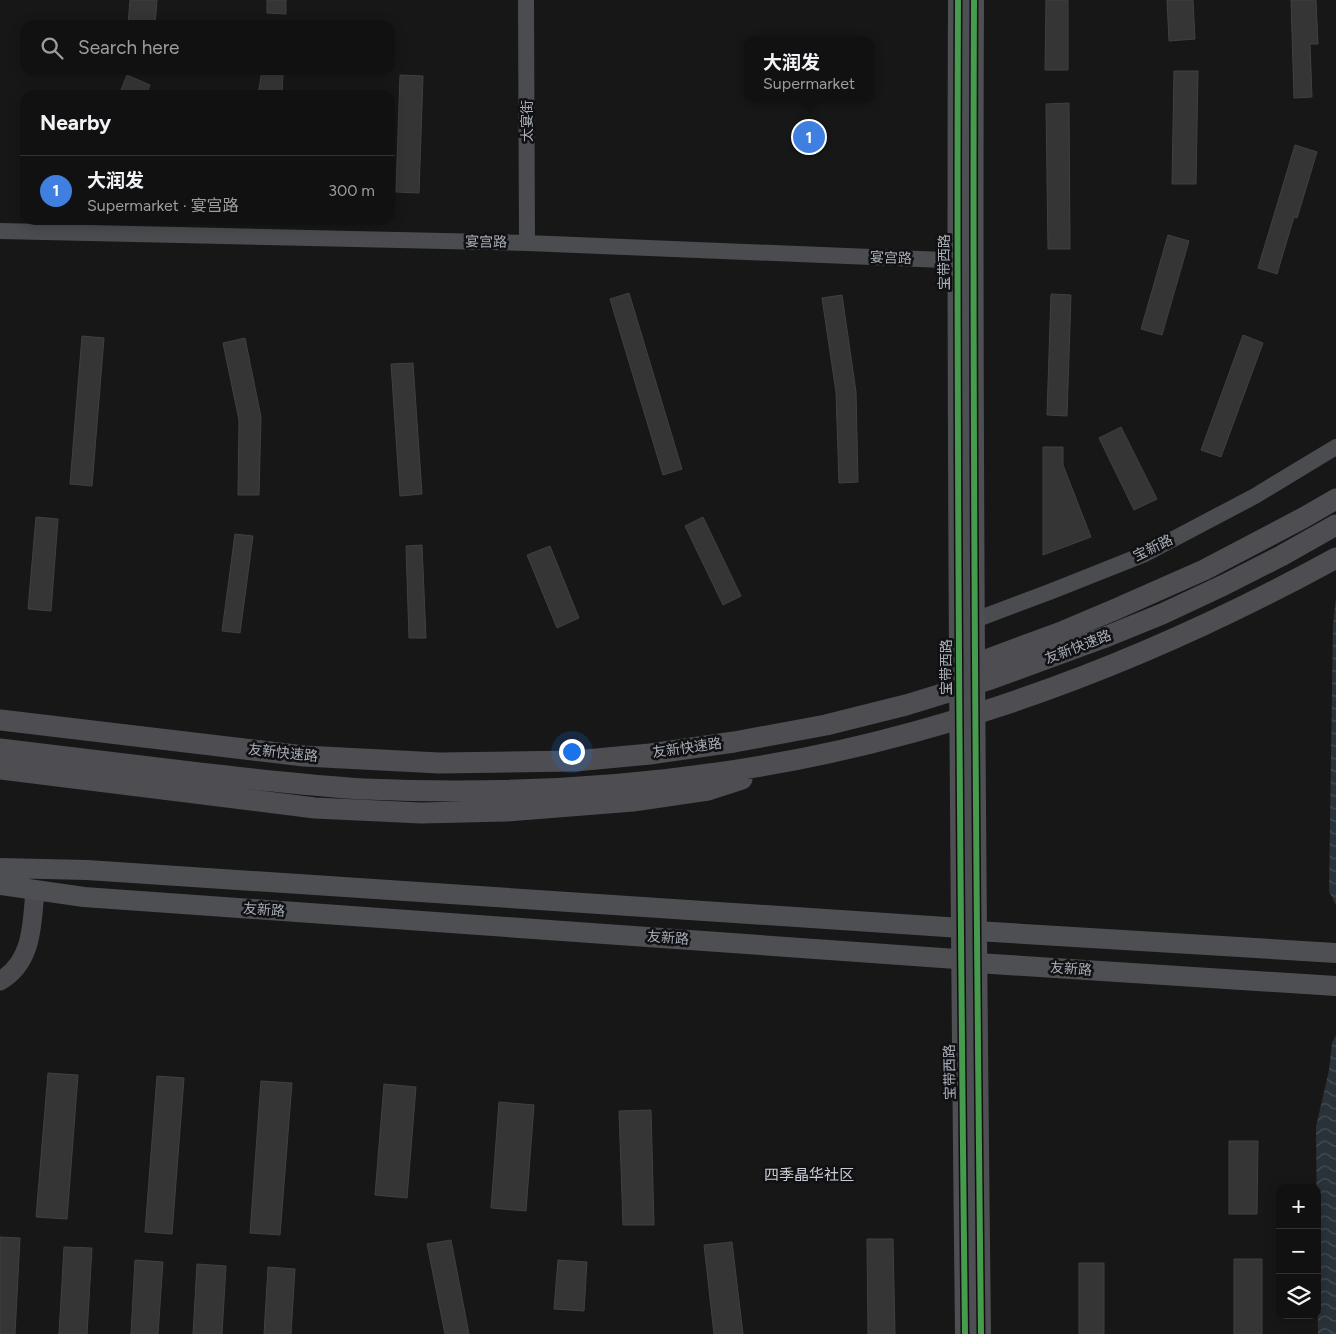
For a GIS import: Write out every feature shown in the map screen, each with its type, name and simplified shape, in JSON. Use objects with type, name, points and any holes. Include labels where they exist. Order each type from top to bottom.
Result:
[{"type":"highway","points":[[966,664],[1064,631],[1204,570],[1336,499]]},
{"type":"highway","name":"友新快速路","points":[[0,720],[304,756],[430,763],[576,761],[650,754],[734,742],[826,725],[906,705],[992,679],[1162,614],[1224,586],[1336,525]]},
{"type":"highway","name":"友新快速路","points":[[0,749],[298,785],[364,789],[504,791],[649,781],[735,771],[912,733],[996,707],[1108,666],[1233,612],[1336,558]]},
{"type":"highway","points":[[0,769],[315,808],[365,811],[466,812],[560,807],[678,795],[708,790],[832,751]]},
{"type":"main road","name":"宝带西路","points":[[958,0],[965,261],[969,929],[965,1334]]},
{"type":"main road","name":"宝带西路","points":[[965,261],[974,0]]},
{"type":"main road","name":"友新路","points":[[0,868],[87,870],[1335,953]]},
{"type":"main road","name":"友新路","points":[[0,885],[84,897],[969,961],[1333,985]]},
{"type":"main road","points":[[0,981],[19,965],[26,951],[30,937],[35,890]]},
{"type":"main road","name":"宝带西路","points":[[969,961],[981,1334]]},
{"type":"street","name":"太宴街","points":[[526,0],[527,242]]},
{"type":"street","name":"宴宫路","points":[[0,231],[527,242],[965,261]]},
{"type":"street","name":"宝新路","points":[[966,620],[1052,591],[1144,554],[1255,496],[1336,447]]},
{"type":"water","points":[[1336,597],[1336,905],[1329,891],[1333,625]]},
{"type":"water","points":[[1336,1035],[1336,1334],[1318,1334],[1318,1319],[1321,1319],[1321,1184],[1317,1184],[1316,1127],[1329,1070],[1332,1043]]},
{"type":"building","points":[[130,0],[157,0],[155,20],[128,20]]},
{"type":"building","points":[[267,0],[286,0],[286,14],[267,13]]},
{"type":"building","points":[[1046,0],[1068,0],[1068,70],[1045,70]]},
{"type":"building","points":[[1167,0],[1193,0],[1195,39],[1169,41]]},
{"type":"building","points":[[1291,0],[1316,0],[1318,44],[1310,44],[1312,97],[1294,98]]},
{"type":"building","points":[[1174,71],[1198,71],[1196,184],[1172,184]]},
{"type":"building","points":[[127,75],[150,85],[148,90],[121,90]]},
{"type":"building","points":[[261,75],[283,75],[282,90],[259,90]]},
{"type":"building","points":[[400,75],[423,76],[419,193],[396,192]]},
{"type":"building","points":[[1069,103],[1070,249],[1048,249],[1046,104]]},
{"type":"building","points":[[1295,145],[1317,152],[1297,218],[1294,217],[1277,274],[1258,268]]},
{"type":"building","points":[[1168,235],[1189,241],[1162,335],[1141,329]]},
{"type":"building","points":[[629,293],[682,469],[663,475],[610,299]]},
{"type":"building","points":[[1051,294],[1071,295],[1067,416],[1047,415]]},
{"type":"building","points":[[842,295],[856,392],[858,482],[839,483],[836,392],[822,298]]},
{"type":"building","points":[[1243,335],[1263,343],[1221,457],[1201,450]]},
{"type":"building","points":[[82,336],[104,338],[92,486],[70,484]]},
{"type":"building","points":[[245,338],[261,417],[259,495],[238,495],[239,420],[223,343]]},
{"type":"building","points":[[413,363],[422,494],[400,496],[391,364]]},
{"type":"building","points":[[1121,427],[1157,499],[1134,510],[1099,438]]},
{"type":"building","points":[[1043,447],[1063,447],[1063,465],[1091,537],[1043,555]]},
{"type":"building","points":[[36,517],[58,519],[51,611],[28,609]]},
{"type":"building","points":[[703,517],[741,596],[723,605],[685,526]]},
{"type":"building","points":[[235,534],[253,536],[240,633],[222,631]]},
{"type":"building","points":[[422,545],[426,638],[409,638],[406,546]]},
{"type":"building","points":[[550,546],[579,618],[557,628],[527,555]]},
{"type":"building","points":[[48,1073],[78,1075],[67,1219],[36,1217]]},
{"type":"building","points":[[157,1076],[184,1078],[172,1234],[145,1232]]},
{"type":"building","points":[[261,1081],[292,1083],[280,1235],[250,1233]]},
{"type":"building","points":[[384,1084],[416,1087],[407,1198],[375,1195]]},
{"type":"building","points":[[499,1102],[534,1105],[526,1211],[491,1208]]},
{"type":"building","points":[[651,1110],[654,1225],[623,1225],[619,1111]]},
{"type":"building","points":[[1229,1141],[1258,1141],[1257,1214],[1229,1214]]},
{"type":"building","points":[[0,1237],[20,1238],[15,1334],[0,1334]]},
{"type":"building","points":[[867,1239],[893,1239],[895,1334],[868,1334]]},
{"type":"building","points":[[451,1240],[469,1334],[445,1334],[427,1244]]},
{"type":"building","points":[[732,1242],[743,1334],[714,1334],[704,1245]]},
{"type":"building","points":[[64,1247],[92,1248],[87,1334],[59,1334]]},
{"type":"building","points":[[1234,1259],[1262,1259],[1262,1334],[1234,1334]]},
{"type":"building","points":[[135,1260],[163,1262],[158,1334],[131,1334]]},
{"type":"building","points":[[558,1260],[587,1262],[584,1311],[554,1309]]},
{"type":"building","points":[[1079,1263],[1104,1263],[1104,1334],[1079,1334]]},
{"type":"building","points":[[197,1264],[226,1266],[222,1334],[193,1334]]},
{"type":"building","points":[[268,1267],[295,1269],[291,1334],[264,1334]]},
{"type":"cycle path","points":[[958,0],[959,667],[965,1334]]},
{"type":"cycle path","points":[[974,0],[975,667],[981,1334]]},
{"type":"place","name":"大润发","points":[[809,137]]},
{"type":"district","name":"四季晶华社区","points":[[809,1175]]}]
